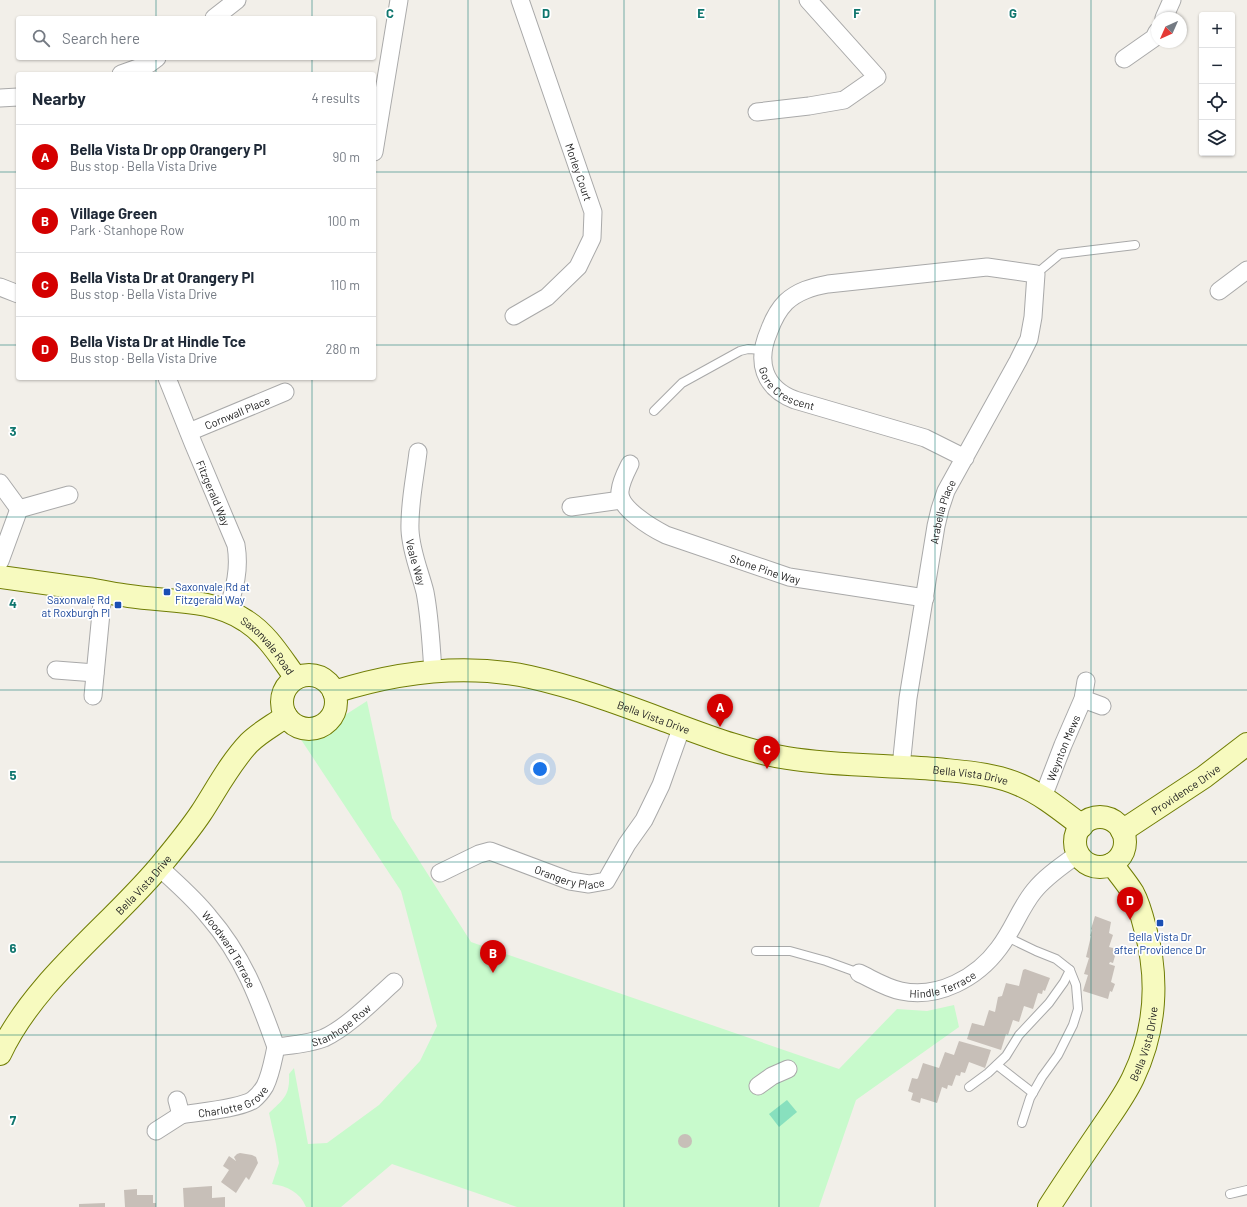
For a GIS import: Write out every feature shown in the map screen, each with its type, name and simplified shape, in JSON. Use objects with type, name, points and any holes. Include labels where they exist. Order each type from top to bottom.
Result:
[{"type":"street","points":[[217,16],[237,0]]},
{"type":"street","points":[[376,140],[399,0]]},
{"type":"street","name":"Morley Court","points":[[514,316],[547,297],[578,266],[592,238],[593,212],[520,0]]},
{"type":"street","points":[[757,112],[844,100],[877,76],[808,0]]},
{"type":"street","points":[[1167,12],[1172,0]]},
{"type":"street","points":[[1124,59],[1151,40]]},
{"type":"street","points":[[128,72],[152,65]]},
{"type":"street","points":[[0,98],[16,97]]},
{"type":"street","name":"Gore Crescent","points":[[965,458],[925,438],[787,397],[779,393],[772,386],[763,369],[763,350],[768,332],[780,310],[794,296],[815,286],[987,267],[1036,274]]},
{"type":"street","points":[[1219,291],[1247,271]]},
{"type":"street","name":"Arabella Place","points":[[901,767],[908,698],[940,509],[946,492],[1018,361],[1028,339],[1033,317],[1036,274]]},
{"type":"street","points":[[0,287],[16,293]]},
{"type":"street","name":"Fitzgerald Way","points":[[169,380],[236,545],[238,555],[237,578],[227,611]]},
{"type":"street","name":"Cornwall Place","points":[[189,432],[285,392]]},
{"type":"street","name":"Veale Way","points":[[418,452],[410,531],[413,549],[425,592],[433,671]]},
{"type":"street","points":[[571,507],[621,500],[619,492],[630,464]]},
{"type":"street","points":[[0,483],[19,509]]},
{"type":"street","points":[[19,509],[69,495]]},
{"type":"street","name":"Stone Pine Way","points":[[621,500],[641,519],[654,529],[666,535],[770,571],[801,579],[925,598]]},
{"type":"street","points":[[0,561],[19,509]]},
{"type":"street","name":"Saxonvale Road","points":[[0,577],[130,597],[207,605],[227,611],[245,620],[260,632],[296,678]]},
{"type":"street","points":[[92,696],[103,592]]},
{"type":"street","points":[[56,670],[95,673]]},
{"type":"street","name":"Bella Vista Drive","points":[[334,692],[377,679],[433,671],[473,670],[530,677],[574,689],[742,747],[788,758],[815,762],[985,774],[1020,785],[1043,797],[1082,826]]},
{"type":"street","points":[[306,675],[319,677],[326,681],[334,692],[336,702],[335,709],[330,718],[322,725],[315,728],[302,728],[291,722],[286,716],[282,706],[283,694],[287,686],[296,678],[306,675]]},
{"type":"street","name":"Weynton Mews","points":[[1043,797],[1063,744],[1083,699],[1086,681]]},
{"type":"street","points":[[1083,699],[1102,706]]},
{"type":"street","name":"Bella Vista Drive","points":[[2,1042],[48,984],[159,867],[200,815],[243,750],[261,733],[286,716]]},
{"type":"street","name":"Orangery Place","points":[[440,873],[479,854],[490,851],[570,881],[589,884],[606,881],[644,820],[661,785],[682,726]]},
{"type":"street","name":"Providence Drive","points":[[1122,831],[1204,777],[1247,745]]},
{"type":"street","points":[[1095,818],[1106,818],[1115,823],[1122,831],[1124,836],[1124,847],[1120,857],[1112,864],[1101,867],[1090,865],[1081,858],[1076,848],[1076,836],[1082,826],[1086,822],[1095,818]]},
{"type":"street","name":"Hindle Terrace","points":[[859,973],[900,991],[916,993],[939,990],[955,985],[972,974],[994,954],[1007,937],[1026,902],[1039,884],[1078,854]]},
{"type":"street","name":"Bella Vista Drive","points":[[1049,1207],[1127,1089],[1141,1060],[1151,1024],[1154,987],[1153,964],[1149,944],[1133,894],[1112,864]]},
{"type":"street","name":"Woodward Terrace","points":[[159,867],[195,901],[227,939],[247,973],[276,1047]]},
{"type":"street","name":"Stanhope Row","points":[[276,1047],[324,1038],[341,1027],[394,982]]},
{"type":"street","name":"Charlotte Grove","points":[[156,1131],[179,1107],[236,1106],[252,1100],[260,1094],[265,1085],[276,1047]]},
{"type":"street","points":[[758,1086],[772,1076],[788,1069]]},
{"type":"lane","points":[[1036,274],[1060,254],[1135,245]]},
{"type":"lane","points":[[654,411],[682,383],[740,350],[763,350]]},
{"type":"lane","points":[[1007,937],[1036,951],[1056,958],[1070,970],[1076,985],[1078,1009],[1073,1026],[1058,1055],[1042,1077],[1030,1098],[1022,1123]]},
{"type":"lane","name":"Hindle Terrace","points":[[756,951],[790,951],[826,961],[859,973]]},
{"type":"lane","points":[[969,1087],[988,1073],[1006,1056],[1018,1034],[1049,1003],[1064,982],[1070,970]]},
{"type":"lane","points":[[997,1065],[1033,1093]]},
{"type":"lane","points":[[1230,1194],[1247,1190]]},
{"type":"green space","points":[[367,701],[392,818],[471,942],[839,1069],[897,1009],[927,1011],[954,1005],[959,1027],[856,1100],[819,1207],[517,1207],[392,1164],[341,1207],[306,1207],[297,1194],[283,1186],[272,1184],[279,1163],[269,1113],[285,1096],[288,1087],[289,1074],[294,1068],[308,1144],[327,1143],[379,1105],[420,1061],[437,1026],[401,891],[300,738],[317,739],[333,732],[345,715]]},
{"type":"green space","points":[[787,1100],[797,1112],[779,1127],[769,1114]]},
{"type":"building","points":[[1095,916],[1111,922],[1109,933],[1113,935],[1109,947],[1117,949],[1113,963],[1110,962],[1109,964],[1115,966],[1111,982],[1115,984],[1112,992],[1110,991],[1108,999],[1083,991],[1088,975],[1084,974],[1089,958],[1086,957]]},
{"type":"building","points":[[1025,969],[1050,978],[1045,991],[1043,990],[1042,994],[1038,993],[1033,1009],[1024,1006],[1019,1022],[1013,1020],[1008,1035],[1006,1034],[1001,1050],[967,1039],[972,1023],[984,1026],[989,1010],[995,1012],[998,997],[1002,996],[1006,983],[1019,986],[1023,970]]},
{"type":"building","points":[[959,1041],[991,1050],[985,1068],[969,1062],[965,1073],[961,1072],[960,1076],[956,1075],[952,1086],[948,1085],[947,1089],[942,1087],[937,1103],[921,1098],[920,1103],[911,1100],[913,1093],[908,1091],[912,1078],[918,1078],[923,1063],[939,1068],[945,1052],[954,1055]]},
{"type":"building","points":[[685,1134],[690,1136],[692,1141],[690,1146],[685,1148],[680,1146],[678,1141],[680,1136]]},
{"type":"building","points":[[240,1153],[256,1157],[258,1163],[249,1180],[246,1177],[236,1193],[221,1182],[229,1170],[223,1166],[229,1156],[236,1161],[234,1157]]},
{"type":"building","points":[[212,1186],[212,1198],[225,1197],[225,1207],[184,1207],[183,1188]]},
{"type":"building","points":[[137,1189],[137,1195],[153,1195],[153,1203],[156,1203],[156,1207],[125,1207],[124,1190]]},
{"type":"building","points":[[105,1203],[105,1207],[79,1207],[79,1204]]},
{"type":"place","name":"Saxonvale Rd at Fitzgerald Way","points":[[167,592]]},
{"type":"place","name":"Saxonvale Rd at Roxburgh Pl","points":[[118,605]]},
{"type":"place","name":"Bella Vista Dr opp Orangery Pl","points":[[720,727]]},
{"type":"place","name":"Bella Vista Dr at Orangery Pl","points":[[767,769]]},
{"type":"place","name":"Bella Vista Dr at Hindle Tce","points":[[1130,920]]},
{"type":"place","name":"Bella Vista Dr after Providence Dr","points":[[1160,923]]},
{"type":"place","name":"Village Green","points":[[493,973]]}]
